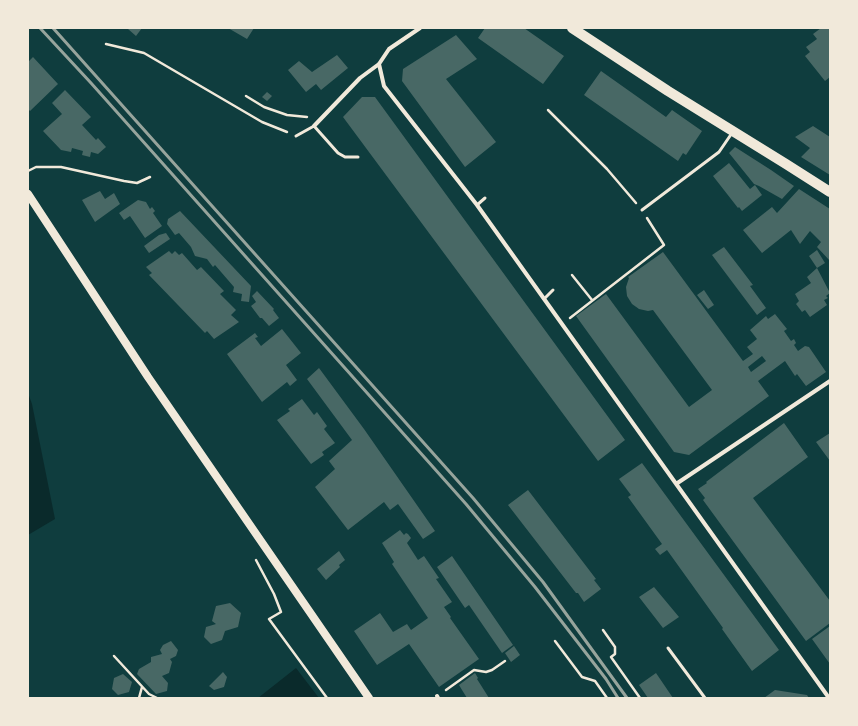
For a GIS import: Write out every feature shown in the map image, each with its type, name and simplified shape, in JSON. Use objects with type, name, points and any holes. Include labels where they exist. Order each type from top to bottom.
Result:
[{"type":"main road","points":[[572,28],[668,91],[830,192]]},
{"type":"main road","points":[[28,194],[148,377],[369,698]]},
{"type":"street","points":[[314,126],[360,78],[379,64],[389,49],[420,28]]},
{"type":"street","points":[[379,64],[384,86],[477,206],[829,698]]},
{"type":"street","points":[[676,484],[830,381]]},
{"type":"lane","points":[[296,136],[314,126],[338,153],[345,157],[358,157]]},
{"type":"lane","points":[[642,210],[719,152],[733,131]]},
{"type":"lane","points":[[477,206],[485,198]]},
{"type":"lane","points":[[544,299],[553,290]]},
{"type":"lane","points":[[668,648],[705,698]]},
{"type":"path","points":[[106,44],[144,53],[262,122],[296,136]]},
{"type":"path","points":[[246,96],[264,107],[287,115],[322,117]]},
{"type":"path","points":[[548,110],[607,169],[642,210],[664,245],[561,324]]},
{"type":"path","points":[[28,171],[36,167],[61,168],[137,183],[150,177]]},
{"type":"path","points":[[572,275],[592,300]]},
{"type":"path","points":[[259,538],[249,546],[274,594],[281,612],[269,619],[327,698]]},
{"type":"path","points":[[603,630],[615,647],[615,654],[611,657],[640,698]]},
{"type":"path","points":[[555,641],[582,677],[595,681],[607,698]]},
{"type":"path","points":[[114,656],[149,694],[157,698]]},
{"type":"path","points":[[437,697],[474,670],[486,672],[492,670],[505,661]]},
{"type":"path","points":[[139,698],[142,686]]},
{"type":"water","points":[[28,393],[32,404],[55,519],[28,535]]},
{"type":"water","points":[[296,668],[319,698],[258,698]]},
{"type":"building","points":[[142,28],[136,36],[128,29]]},
{"type":"building","points":[[228,28],[254,28],[247,39]]},
{"type":"building","points":[[485,28],[524,28],[564,56],[543,84],[478,38]]},
{"type":"building","points":[[821,28],[830,28],[830,77],[825,81],[805,56],[810,52],[806,47],[817,39],[813,34]]},
{"type":"building","points":[[456,35],[477,59],[446,79],[496,142],[465,167],[402,81],[403,69]]},
{"type":"building","points":[[337,55],[348,68],[321,90],[316,84],[306,92],[288,70],[299,61],[312,72]]},
{"type":"building","points":[[33,57],[58,84],[30,111],[28,109],[28,62]]},
{"type":"building","points":[[601,71],[666,117],[672,110],[702,131],[686,155],[683,153],[678,161],[584,95]]},
{"type":"building","points":[[65,90],[91,117],[82,125],[96,140],[98,138],[106,147],[98,154],[91,152],[90,157],[82,155],[83,151],[72,148],[71,152],[61,150],[43,131],[62,114],[52,103]]},
{"type":"building","points":[[267,92],[272,96],[267,101],[262,97]]},
{"type":"building","points":[[362,97],[375,97],[625,440],[598,461],[343,117]]},
{"type":"building","points":[[813,126],[830,137],[830,175],[801,157],[810,148],[795,137]]},
{"type":"building","points":[[735,147],[794,186],[782,199],[754,184],[729,153]]},
{"type":"building","points":[[729,163],[750,189],[755,185],[762,195],[742,211],[713,176]]},
{"type":"building","points":[[799,189],[830,209],[830,261],[817,247],[821,242],[810,231],[800,244],[791,230],[762,253],[743,230],[772,207],[777,213]]},
{"type":"building","points":[[100,191],[105,199],[114,193],[120,204],[95,222],[82,200]]},
{"type":"building","points":[[138,200],[146,202],[150,209],[152,207],[155,211],[153,213],[162,226],[145,238],[130,216],[124,220],[119,213]]},
{"type":"building","points":[[180,211],[251,286],[249,302],[241,301],[242,294],[233,292],[234,287],[215,265],[213,267],[207,259],[195,256],[191,247],[179,233],[175,235],[167,224],[168,219]]},
{"type":"building","points":[[166,233],[170,239],[149,253],[144,246],[159,235]]},
{"type":"building","points":[[724,247],[753,285],[750,286],[766,308],[757,315],[712,255]]},
{"type":"building","points":[[817,250],[825,263],[817,268],[809,256]]},
{"type":"building","points":[[169,251],[172,254],[175,251],[179,255],[182,253],[197,270],[201,267],[224,291],[220,294],[236,310],[231,315],[239,322],[214,339],[207,331],[205,333],[149,275],[152,273],[146,267]]},
{"type":"building","points":[[663,252],[743,361],[753,354],[747,347],[757,339],[750,330],[766,316],[768,319],[775,314],[787,329],[784,331],[791,341],[794,339],[796,343],[794,345],[798,351],[805,346],[809,347],[826,372],[806,386],[797,374],[795,376],[785,361],[758,381],[769,396],[689,455],[674,452],[576,316],[606,294],[689,407],[712,390],[653,310],[648,311],[639,309],[632,304],[627,296],[626,287],[628,277]],"holes":[[[762,356],[766,361],[751,372],[748,367]]]},
{"type":"building","points":[[817,268],[830,293],[826,296],[828,298],[824,300],[827,305],[810,317],[805,310],[802,312],[796,304],[799,301],[795,294],[811,283],[807,277]]},
{"type":"building","points":[[704,290],[714,305],[708,309],[697,295]]},
{"type":"building","points":[[257,291],[274,309],[273,310],[279,318],[269,326],[262,318],[260,318],[251,306],[256,302],[252,296]]},
{"type":"building","points":[[282,329],[301,353],[286,365],[297,380],[290,386],[287,382],[262,402],[227,354],[255,333],[258,337],[255,338],[261,346]]},
{"type":"building","points":[[319,368],[364,429],[435,531],[423,539],[398,504],[390,510],[384,502],[348,530],[315,487],[335,469],[329,461],[352,440],[307,379]]},
{"type":"building","points":[[302,399],[314,415],[317,412],[327,426],[324,429],[335,443],[322,452],[324,455],[311,464],[277,420],[290,411],[288,409]]},
{"type":"building","points":[[784,423],[808,457],[753,498],[830,601],[830,623],[806,641],[703,500],[705,498],[698,489]]},
{"type":"building","points":[[830,433],[830,461],[816,442]]},
{"type":"building","points":[[642,463],[779,650],[752,671],[667,550],[660,555],[655,549],[662,544],[628,497],[631,495],[619,479]]},
{"type":"building","points":[[528,490],[596,579],[594,580],[601,589],[584,602],[508,505]]},
{"type":"building","points":[[400,530],[404,535],[406,533],[411,538],[407,543],[418,560],[424,556],[439,578],[436,579],[452,602],[444,607],[479,659],[439,687],[409,644],[377,665],[354,631],[380,613],[393,632],[407,624],[411,630],[428,618],[392,564],[394,562],[382,543]]},
{"type":"building","points":[[339,551],[345,560],[326,580],[317,569]]},
{"type":"building","points":[[452,556],[513,645],[502,653],[469,605],[465,608],[437,567]]},
{"type":"building","points":[[654,587],[679,617],[663,628],[639,597]]},
{"type":"building","points":[[230,603],[241,613],[238,627],[225,631],[222,640],[211,644],[204,637],[206,627],[216,624],[212,621],[216,606]]},
{"type":"building","points":[[830,626],[830,664],[812,639]]},
{"type":"building","points":[[171,641],[178,650],[176,656],[170,659],[172,662],[169,673],[162,676],[168,683],[167,691],[156,694],[137,674],[139,669],[151,662],[151,657],[162,654],[160,650],[163,645]]},
{"type":"building","points":[[514,646],[520,655],[511,662],[505,653]]},
{"type":"building","points":[[223,672],[227,677],[224,687],[214,690],[209,686]]},
{"type":"building","points":[[475,673],[489,698],[467,698],[459,685]]},
{"type":"building","points":[[656,673],[673,698],[648,698],[639,685]]},
{"type":"building","points":[[123,674],[132,682],[129,692],[118,695],[112,689],[114,678]]},
{"type":"building","points":[[775,690],[807,695],[809,698],[764,698]]},
{"type":"railway","points":[[40,28],[91,83],[466,504],[535,587],[606,679],[618,698]]},
{"type":"railway","points":[[53,28],[473,498],[543,582],[627,698]]}]
